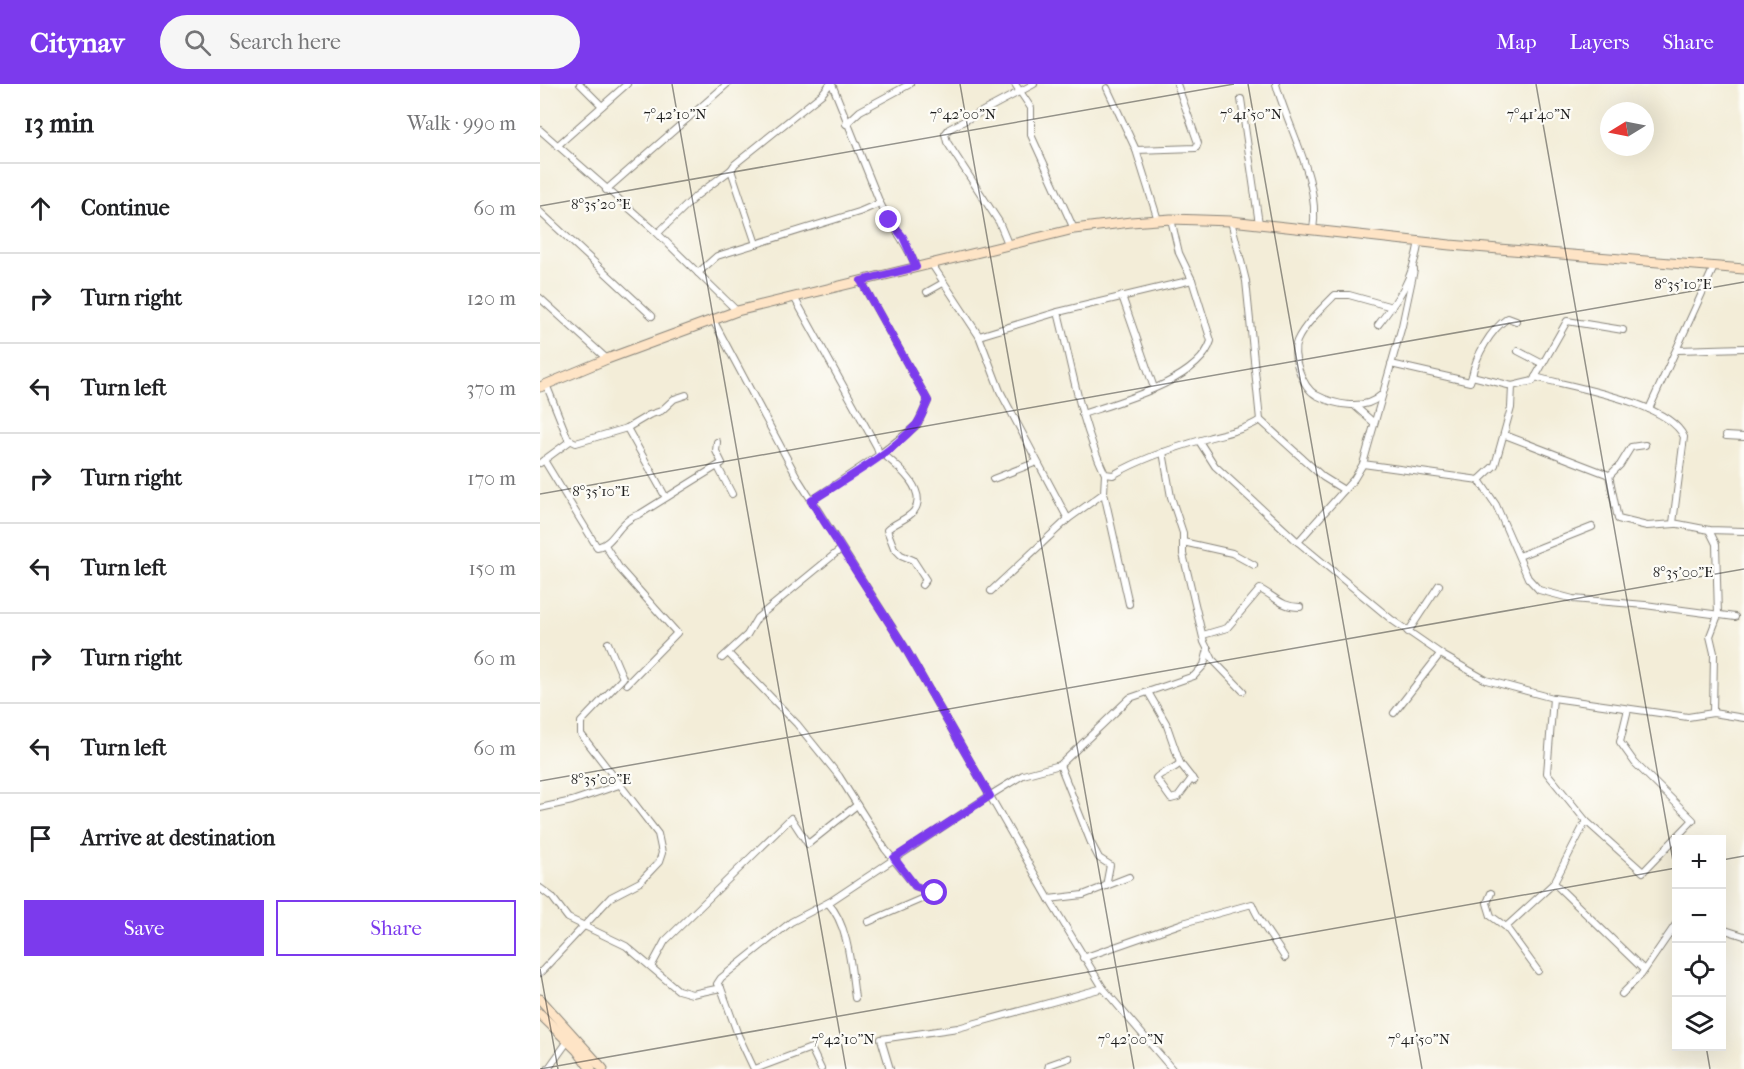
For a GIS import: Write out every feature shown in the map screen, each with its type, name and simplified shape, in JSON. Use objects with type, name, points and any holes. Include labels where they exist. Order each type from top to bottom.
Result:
[{"type":"street","points":[[580,84],[602,106]]},
{"type":"street","points":[[557,146],[627,84]]},
{"type":"street","points":[[606,190],[727,84]]},
{"type":"street","points":[[658,233],[696,196],[732,169],[831,84],[880,203],[889,220],[903,237],[916,267]]},
{"type":"street","points":[[846,124],[860,111],[910,84]]},
{"type":"street","points":[[1015,84],[1030,108],[1031,135],[1074,229]]},
{"type":"street","points":[[1009,246],[999,222],[947,142],[945,134],[949,129],[1034,84]]},
{"type":"street","points":[[1136,150],[1196,148],[1198,143],[1177,84]]},
{"type":"street","points":[[1276,84],[1310,178],[1316,213],[1313,230]]},
{"type":"street","points":[[1107,88],[1136,150],[1158,220]]},
{"type":"street","points":[[1241,99],[1259,224]]},
{"type":"street","points":[[540,130],[606,190],[658,233],[737,311]]},
{"type":"street","points":[[732,169],[756,244]]},
{"type":"street","points":[[698,273],[717,256],[859,213],[880,203]]},
{"type":"street","points":[[540,212],[652,316]]},
{"type":"street","points":[[1082,414],[1154,388],[1191,367],[1209,350],[1212,341],[1192,280],[1179,253],[1171,219]]},
{"type":"street","points":[[570,441],[543,386],[607,359],[737,311],[1074,229],[1171,219],[1231,221],[1419,241],[1744,269]]},
{"type":"street","points":[[1231,221],[1246,281],[1260,420],[1323,477],[1344,490]]},
{"type":"street","points":[[1298,542],[1344,490],[1363,464],[1391,364],[1419,241]]},
{"type":"street","points":[[931,263],[979,336],[1000,391],[1068,519]]},
{"type":"street","points":[[1649,409],[1678,350],[1714,267]]},
{"type":"street","points":[[1378,325],[1392,307],[1414,270]]},
{"type":"street","points":[[979,336],[1058,312],[1192,280]]},
{"type":"street","points":[[811,501],[880,454],[916,425],[928,401],[861,281]]},
{"type":"street","points":[[927,292],[943,283]]},
{"type":"street","points":[[1373,422],[1356,407],[1315,394],[1306,383],[1294,355],[1296,342],[1335,295],[1349,295],[1370,303],[1392,307]]},
{"type":"street","points":[[1122,296],[1154,388]]},
{"type":"street","points":[[794,297],[880,454],[903,472],[916,494],[917,504],[914,512],[887,530],[894,548],[913,560],[926,580],[922,585]]},
{"type":"street","points":[[540,298],[607,359]]},
{"type":"street","points":[[1058,312],[1067,341],[1073,384],[1093,448],[1105,474],[1104,494],[1129,604]]},
{"type":"street","points":[[1391,364],[1470,382],[1476,359],[1501,323],[1508,318],[1516,321]]},
{"type":"street","points":[[713,320],[811,501],[904,646],[1083,958],[1103,988],[1172,1069]]},
{"type":"street","points":[[1472,376],[1512,386],[1533,381],[1541,363],[1567,321],[1623,330]]},
{"type":"street","points":[[1678,350],[1744,348]]},
{"type":"street","points":[[1518,351],[1541,363]]},
{"type":"street","points":[[1535,377],[1638,404],[1669,417],[1680,427],[1684,437],[1675,524]]},
{"type":"street","points":[[1479,480],[1495,465],[1511,408],[1512,386]]},
{"type":"street","points":[[686,395],[674,399],[661,411],[627,428],[586,442],[570,441],[542,461],[597,547],[605,545],[626,520],[718,467],[722,463],[716,451],[717,442]]},
{"type":"street","points":[[1356,407],[1373,403],[1381,395]]},
{"type":"street","points":[[1105,474],[1113,475],[1163,452],[1252,426],[1260,420]]},
{"type":"street","points":[[627,428],[665,496]]},
{"type":"street","points":[[1505,435],[1609,476]]},
{"type":"street","points":[[1726,436],[1744,437]]},
{"type":"street","points":[[1199,442],[1215,466],[1298,542],[1408,632],[1440,654],[1486,680],[1553,698],[1688,717],[1713,713],[1744,718]]},
{"type":"street","points":[[1645,445],[1631,447],[1609,476],[1618,519],[1647,526],[1675,524],[1709,530],[1744,531]]},
{"type":"street","points":[[1163,452],[1203,635],[1213,660],[1243,691]]},
{"type":"street","points":[[993,478],[1037,462]]},
{"type":"street","points":[[1363,464],[1479,480],[1496,505],[1528,578],[1539,590],[1573,599],[1645,604],[1735,617]]},
{"type":"street","points":[[718,467],[732,494]]},
{"type":"street","points":[[991,591],[1068,519],[1104,494]]},
{"type":"street","points":[[1519,556],[1593,527]]},
{"type":"street","points":[[1709,530],[1716,544],[1718,615],[1710,636],[1714,653],[1713,713]]},
{"type":"street","points":[[1183,542],[1232,553],[1254,565]]},
{"type":"street","points":[[605,545],[620,569],[677,633],[627,684]]},
{"type":"street","points":[[841,549],[757,618],[747,635],[725,656],[796,724],[839,776],[885,849],[915,886],[935,893],[868,922]]},
{"type":"street","points":[[1408,632],[1439,585]]},
{"type":"street","points":[[1203,635],[1227,628],[1260,589],[1272,595],[1285,607],[1300,607]]},
{"type":"street","points":[[540,973],[611,897],[640,882],[659,862],[662,853],[661,839],[591,750],[580,729],[581,722],[624,678],[608,643]]},
{"type":"street","points":[[540,888],[552,897],[563,914],[626,946],[652,965],[670,984],[687,994],[697,994],[717,987],[738,963],[791,922],[828,903],[1023,775],[1060,765],[1130,698],[1194,676],[1204,664],[1208,649]]},
{"type":"street","points":[[1394,713],[1440,654]]},
{"type":"street","points":[[1148,692],[1166,723],[1180,763],[1193,779],[1178,797],[1171,799],[1156,778],[1162,771],[1174,769],[1180,763]]},
{"type":"street","points":[[1553,698],[1547,773],[1586,821],[1643,872],[1693,820],[1635,763],[1620,742],[1628,709]]},
{"type":"street","points":[[1060,765],[1091,843],[1099,858],[1110,865],[1106,886]]},
{"type":"street","points":[[540,808],[572,801],[619,785]]},
{"type":"street","points":[[652,965],[665,941],[791,818],[808,844],[857,805]]},
{"type":"street","points":[[1506,927],[1554,883],[1586,821]]},
{"type":"street","points":[[1048,900],[1083,895],[1130,877]]},
{"type":"street","points":[[1554,883],[1644,970]]},
{"type":"street","points":[[1491,893],[1487,903],[1491,916],[1506,927],[1538,971]]},
{"type":"street","points":[[828,903],[837,915],[847,949],[855,998]]},
{"type":"street","points":[[1083,958],[1183,923],[1252,904],[1256,915],[1268,929],[1285,958]]},
{"type":"street","points":[[1726,930],[1744,936]]},
{"type":"street","points":[[1622,994],[1644,970],[1672,931]]},
{"type":"street","points":[[717,987],[755,1069],[811,1048],[821,1069]]},
{"type":"street","points":[[890,1069],[880,1039],[958,1028],[1103,988]]},
{"type":"street","points":[[540,999],[603,1069]]},
{"type":"street","points":[[540,1014],[591,1069]]},
{"type":"street","points":[[548,1069],[567,1041]]},
{"type":"street","points":[[1048,1069],[1049,1065],[1069,1058]]},
{"type":"route","points":[[889,220],[903,237],[916,267],[861,281],[928,401],[916,425],[902,438],[862,469],[811,501],[904,646],[990,796],[944,828],[894,858],[915,886],[935,893]]}]
